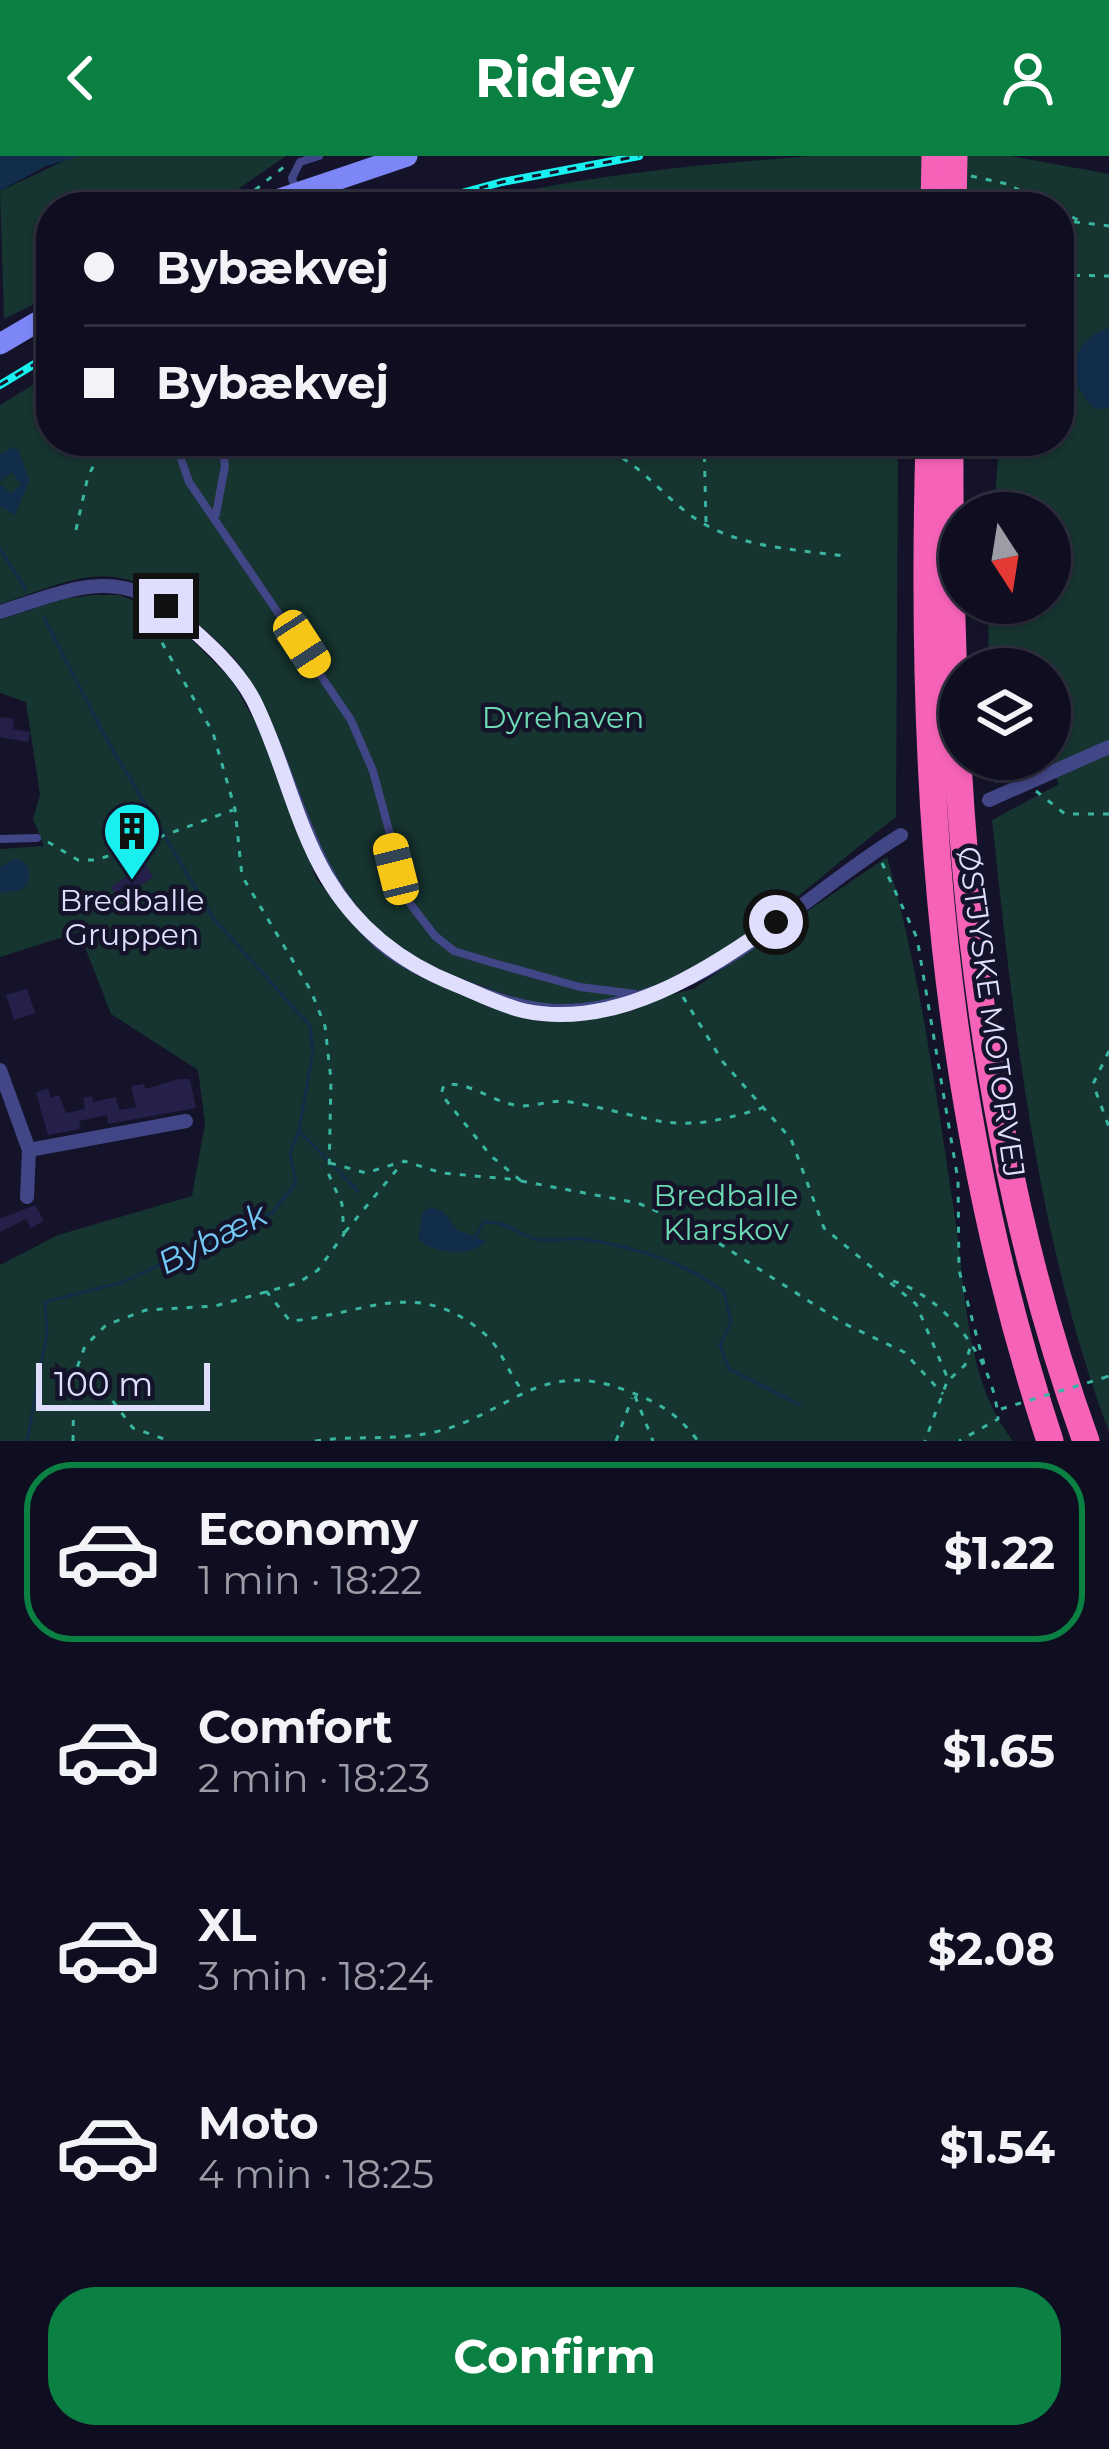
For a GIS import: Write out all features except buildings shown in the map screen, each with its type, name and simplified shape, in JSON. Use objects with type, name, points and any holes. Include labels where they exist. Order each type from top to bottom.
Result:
[{"type":"highway","points":[[934,192],[935,156]]},
{"type":"highway","name":"ØSTJYSKE MOTORVEJ","points":[[929,456],[924,611],[927,752],[945,964],[996,1245],[1051,1441]]},
{"type":"highway","name":"ØSTJYSKE MOTORVEJ","points":[[950,456],[953,744],[972,957],[998,1113],[1026,1234],[1086,1441]]},
{"type":"street","points":[[292,192],[407,156]]},
{"type":"street","points":[[0,343],[36,323]]},
{"type":"street","points":[[0,612],[80,589],[127,588],[166,606],[234,671],[253,700],[310,846],[328,880],[370,933],[434,976],[523,1011],[590,1011],[649,995],[710,969],[901,835]]},
{"type":"street","points":[[989,800],[1109,747]]},
{"type":"street","points":[[0,1070],[28,1150],[27,1197]]},
{"type":"street","points":[[28,1150],[186,1121]]},
{"type":"lane","points":[[296,191],[292,178],[300,162],[319,156]]},
{"type":"lane","points":[[180,456],[189,482],[352,720],[373,771],[396,869],[416,914],[454,951],[580,987],[649,995]]},
{"type":"lane","points":[[215,515],[223,456]]},
{"type":"lane","points":[[0,838],[37,838]]},
{"type":"lane","points":[[580,987],[590,1011]]},
{"type":"path","points":[[262,192],[302,156]]},
{"type":"path","points":[[957,165],[1023,192]]},
{"type":"path","points":[[1074,218],[1079,221]]},
{"type":"path","points":[[1074,221],[1109,226]]},
{"type":"path","points":[[1074,275],[1109,276]]},
{"type":"path","points":[[76,530],[88,476],[99,456]]},
{"type":"path","points":[[613,456],[646,471],[705,525],[764,546],[845,556]]},
{"type":"path","points":[[705,456],[709,515],[705,525]]},
{"type":"path","points":[[127,588],[182,671],[213,733],[235,809],[242,876],[311,991],[325,1026],[330,1054],[329,1175],[342,1204],[344,1234]]},
{"type":"path","points":[[1031,784],[1039,796],[1065,814],[1109,814]]},
{"type":"path","points":[[37,838],[87,861],[235,809]]},
{"type":"path","points":[[876,851],[917,938],[958,1180],[958,1270],[999,1410],[997,1422],[959,1441]]},
{"type":"path","points":[[675,985],[723,1063],[791,1139],[824,1228],[851,1255],[928,1297],[984,1364]]},
{"type":"path","points":[[1109,1051],[1093,1084],[1109,1126]]},
{"type":"path","points":[[520,1180],[453,1113],[441,1094],[444,1084],[458,1082],[519,1106],[564,1100],[664,1126],[712,1124],[762,1108]]},
{"type":"path","points":[[328,1162],[366,1173],[404,1162],[442,1174],[593,1190],[695,1228],[843,1323],[904,1352],[946,1396]]},
{"type":"path","points":[[73,1441],[74,1376],[85,1346],[122,1316],[215,1306],[298,1283],[318,1270],[404,1162]]},
{"type":"path","points":[[892,1280],[929,1327],[949,1379],[925,1441]]},
{"type":"path","points":[[266,1291],[290,1321],[376,1300],[405,1299],[435,1308],[491,1339],[507,1373],[524,1392]]},
{"type":"path","points":[[949,1379],[965,1365],[972,1346]]},
{"type":"path","points":[[74,1376],[106,1392],[133,1428],[170,1441]]},
{"type":"path","points":[[315,1441],[402,1439],[441,1431],[524,1392],[572,1377],[656,1399],[677,1414],[698,1441]]},
{"type":"path","points":[[999,1410],[1106,1377]]},
{"type":"path","points":[[616,1441],[634,1394]]},
{"type":"path","points":[[634,1394],[653,1441]]},
{"type":"green space","points":[[0,156],[286,156],[234,192],[36,192],[36,303],[4,319],[0,191],[68,159]]},
{"type":"green space","points":[[812,156],[1011,156],[1109,174],[1109,1432],[1063,1283],[1031,1130],[992,820],[1059,784],[1057,780],[1071,780],[1071,648],[989,648],[988,624],[1071,624],[1071,492],[995,492],[998,456],[1074,456],[1074,192],[522,192],[632,173]]},
{"type":"green space","name":"Dyrehaven","points":[[36,383],[36,456],[898,456],[896,817],[729,947],[642,992],[595,1004],[550,1004],[503,994],[419,961],[387,941],[338,883],[249,678],[185,611],[147,587],[100,576],[0,604],[0,405]]},
{"type":"green space","name":"Bredballe Klarskov","points":[[119,595],[164,612],[232,680],[260,731],[317,880],[357,929],[416,971],[523,1016],[569,1021],[693,989],[887,857],[926,1033],[976,1361],[997,1416],[1013,1441],[0,1441],[0,1265],[58,1235],[192,1196],[205,1123],[198,1070],[111,1014],[79,932],[0,957],[0,849],[44,846],[33,819],[40,795],[26,702],[0,693],[0,620],[63,599]]},
{"type":"water","points":[[0,156],[81,156],[46,166],[0,191]]},
{"type":"water","points":[[1109,328],[1109,408],[1095,409],[1079,387],[1076,363],[1086,342]]},
{"type":"water","points":[[13,447],[19,450],[29,481],[15,515],[0,506],[0,484],[11,493],[21,485],[12,472],[0,482],[0,455]]},
{"type":"water","points":[[17,858],[28,866],[29,880],[22,890],[0,893],[0,867]]},
{"type":"water","points":[[431,1207],[444,1212],[457,1230],[486,1241],[461,1252],[425,1244],[418,1239],[423,1211]]},
{"type":"waterway","name":"Bybæk","points":[[0,549],[26,590]]},
{"type":"waterway","name":"Bybæk","points":[[27,1441],[47,1334],[45,1302],[123,1282],[272,1213],[296,1183],[290,1152],[299,1131],[313,1051],[310,1026],[214,919],[108,742],[44,618]]},
{"type":"waterway","points":[[300,1132],[358,1191]]},
{"type":"waterway","points":[[476,1236],[484,1222],[492,1222],[536,1239],[584,1239],[621,1247],[692,1271],[724,1292],[731,1322],[720,1345],[729,1369],[800,1405]]},
{"type":"railway","points":[[465,192],[639,156]]},
{"type":"railway","points":[[0,385],[36,363]]},
{"type":"place","name":"Bredballe Gruppen","points":[[132,882]]},
{"type":"route","points":[[166,606],[234,671],[253,700],[328,880],[370,933],[394,954],[434,976],[523,1011],[560,1015],[590,1011],[649,995],[710,969],[776,922]]}]
